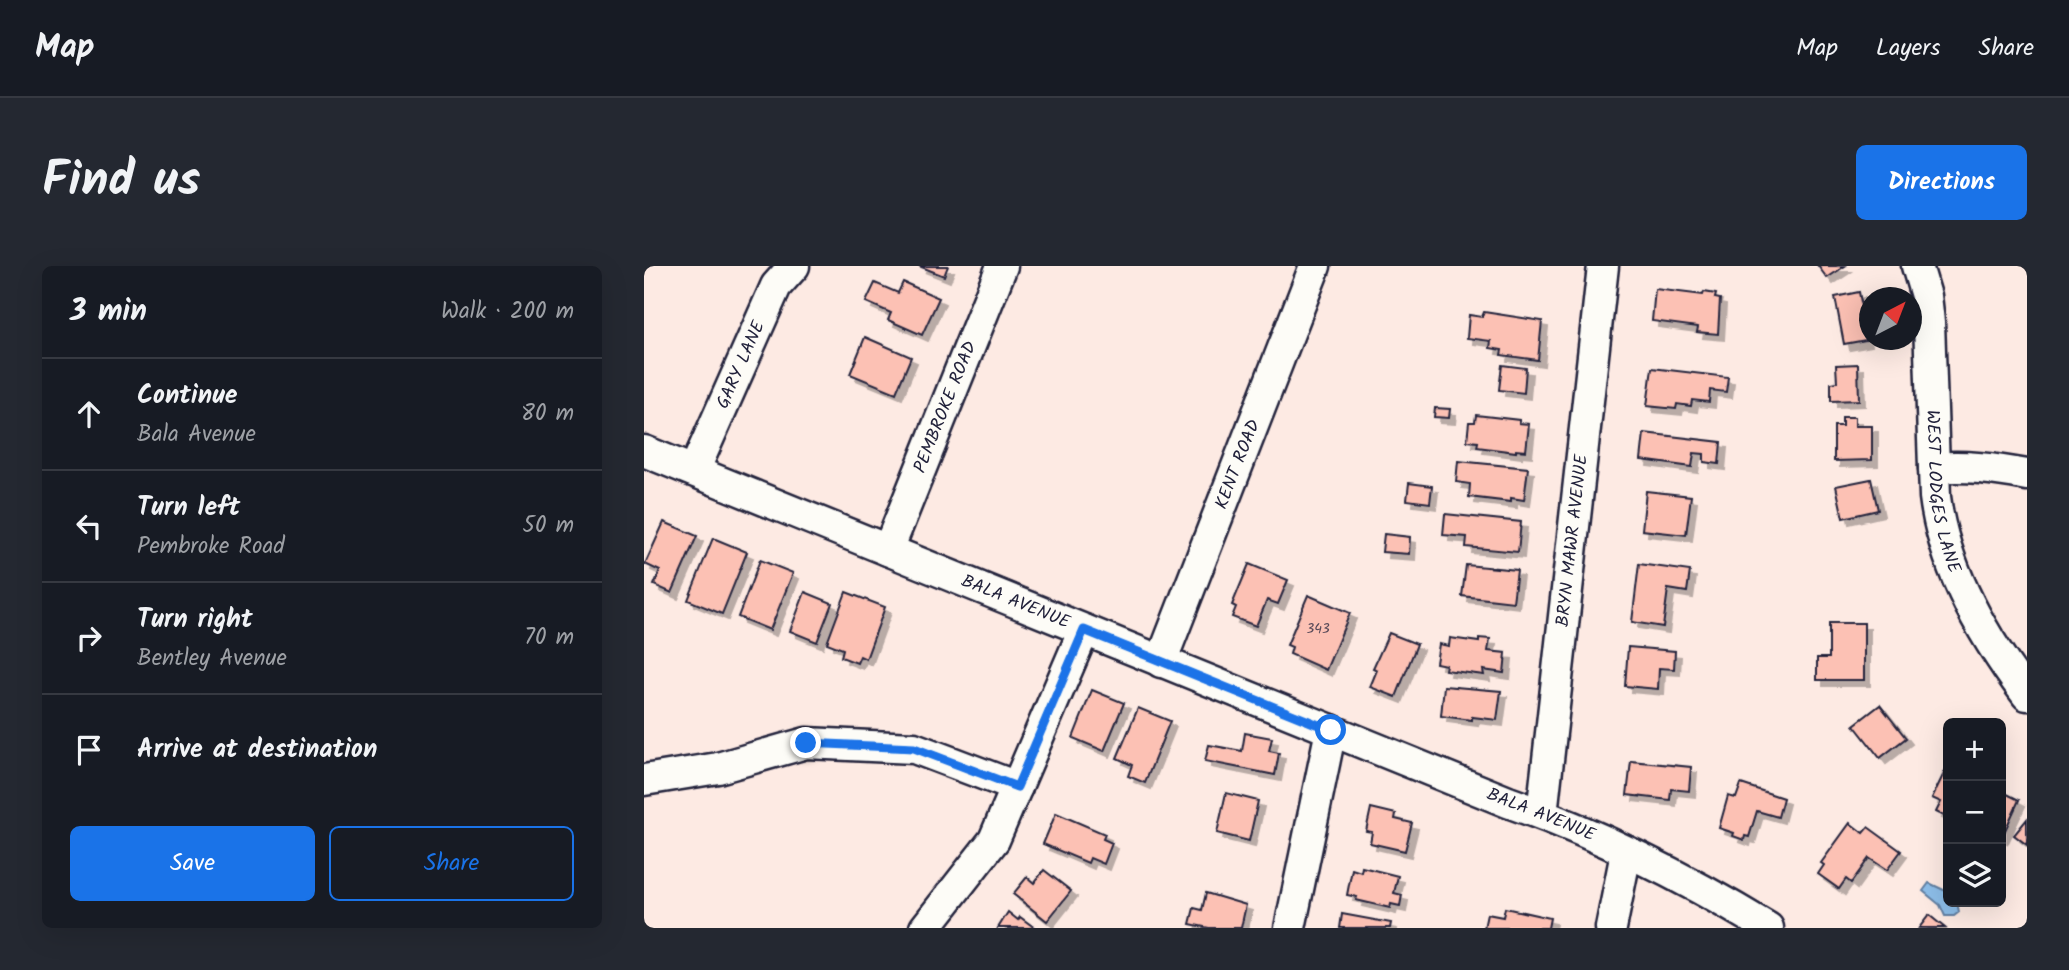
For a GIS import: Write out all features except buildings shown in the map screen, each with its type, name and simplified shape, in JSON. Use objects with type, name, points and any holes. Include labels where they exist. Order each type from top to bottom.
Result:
[{"type":"street","name":"GARY LANE","points":[[694,471],[776,285],[794,266]]},
{"type":"street","name":"PEMBROKE ROAD","points":[[888,550],[1002,266]]},
{"type":"street","name":"KENT ROAD","points":[[1161,662],[1315,266]]},
{"type":"street","name":"BRYN MAWR AVENUE","points":[[1542,814],[1603,266]]},
{"type":"street","name":"WEST LODGES LANE","points":[[1917,266],[1926,296],[1929,322],[1938,520],[1956,573],[1985,632],[2005,666],[2027,695]]},
{"type":"street","name":"BALA AVENUE","points":[[644,451],[1542,814],[1686,881],[1768,928]]},
{"type":"street","points":[[1934,468],[1981,467],[2027,475]]},
{"type":"street","points":[[925,928],[994,840],[1084,630]]},
{"type":"street","points":[[1290,928],[1331,730]]},
{"type":"street","points":[[646,782],[718,768],[806,743],[914,748],[1017,787]]},
{"type":"street","points":[[1611,928],[1626,853]]},
{"type":"water","points":[[1929,883],[1943,890],[1943,907],[1958,907],[1959,912],[1954,916],[1945,916],[1940,905],[1923,891]]},
{"type":"route","points":[[806,743],[914,748],[1017,787],[1084,630],[1331,730]]}]
